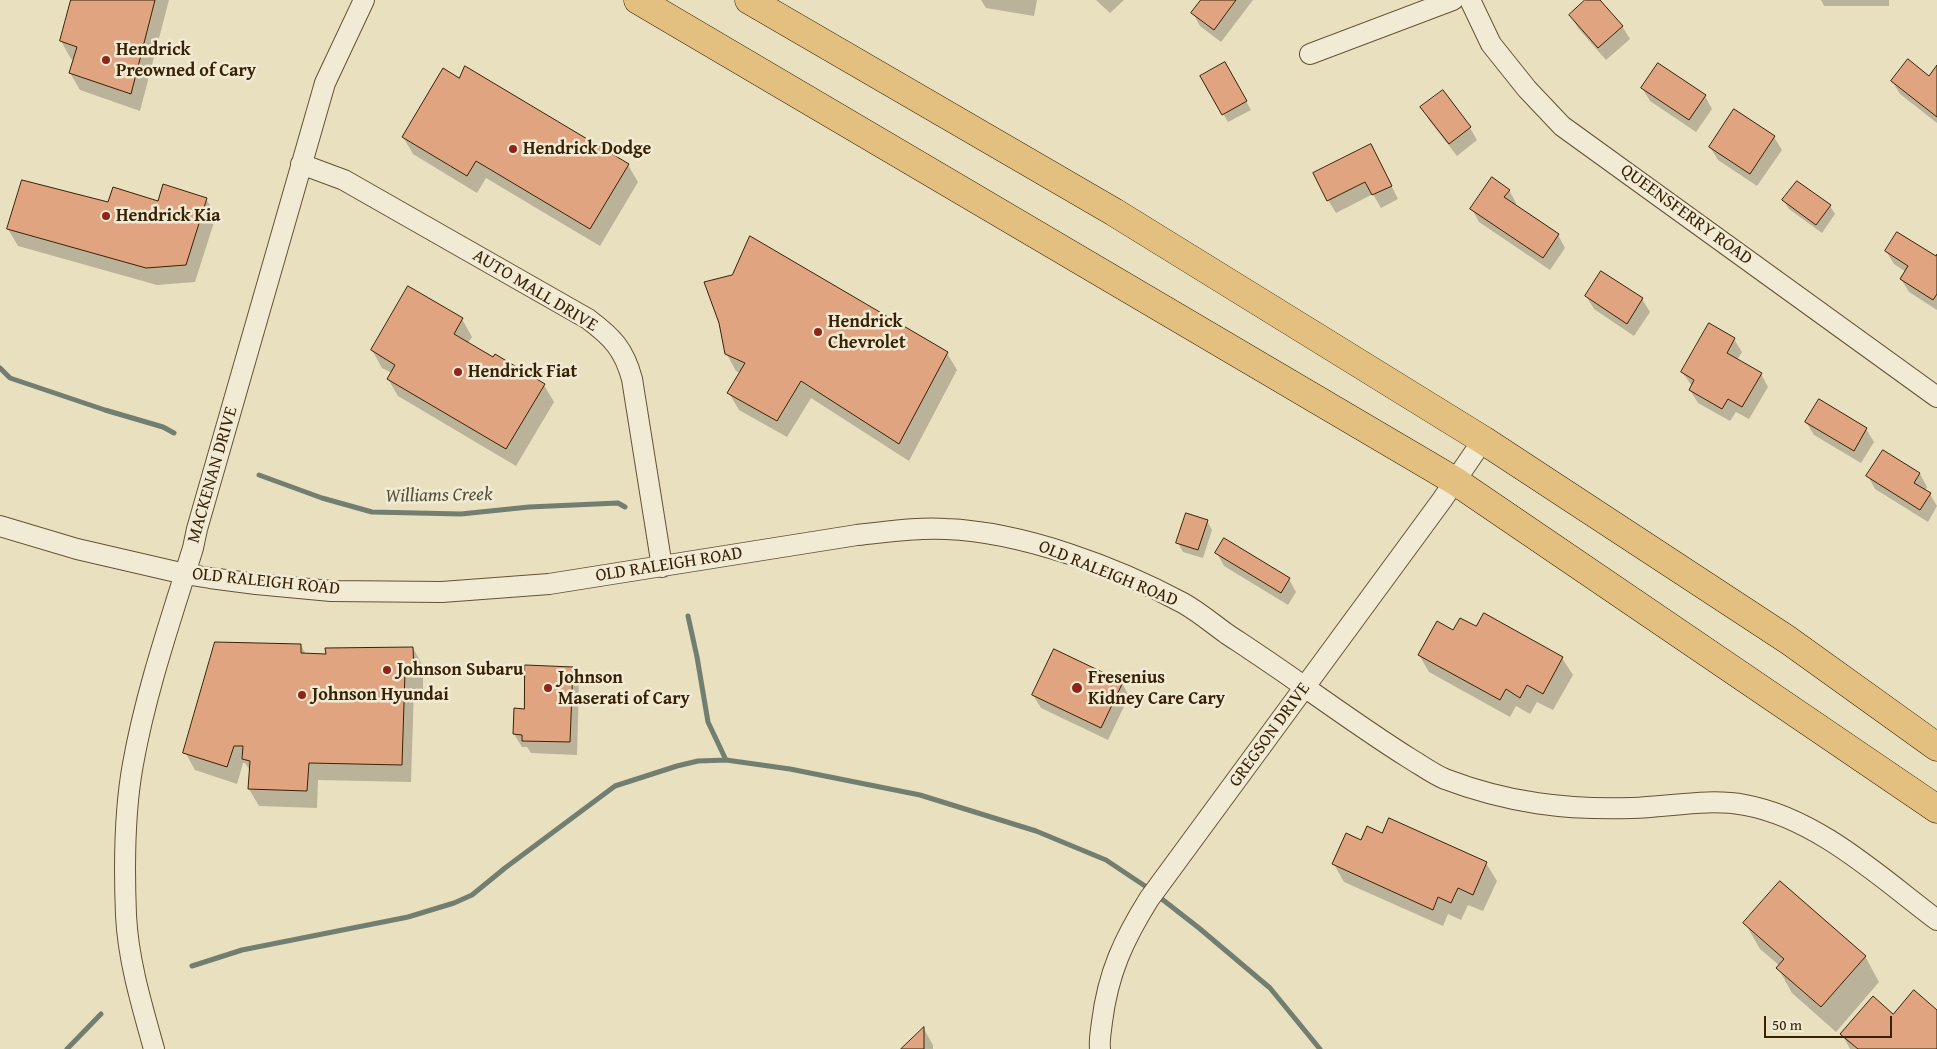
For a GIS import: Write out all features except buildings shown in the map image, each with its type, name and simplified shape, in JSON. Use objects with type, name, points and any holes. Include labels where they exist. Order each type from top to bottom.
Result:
[{"type":"highway","points":[[638,0],[1456,481],[1937,809]]},
{"type":"highway","points":[[749,0],[1114,212],[1483,440],[1788,640],[1937,747]]},
{"type":"street","name":"MACKENAN DRIVE","points":[[154,1049],[140,996],[126,917],[126,833],[133,765],[154,675],[185,574],[325,83],[364,0]]},
{"type":"street","points":[[1310,54],[1453,0]]},
{"type":"street","name":"QUEENSFERRY ROAD","points":[[1470,0],[1492,44],[1527,89],[1562,126],[1937,397]]},
{"type":"street","name":"AUTO MALL DRIVE","points":[[301,164],[344,180],[588,319],[609,335],[628,365],[632,379],[662,567]]},
{"type":"street","name":"GREGSON DRIVE","points":[[1100,1049],[1105,1001],[1118,955],[1133,924],[1149,898],[1456,481],[1483,440]]},
{"type":"street","name":"OLD RALEIGH ROAD","points":[[0,526],[77,549],[185,574],[256,584],[331,590],[442,592],[549,584],[857,535],[901,530],[947,529],[1000,535],[1071,555],[1134,580],[1185,604],[1387,744],[1442,778],[1492,794],[1538,805],[1582,809],[1634,808],[1714,802],[1743,804],[1768,810],[1792,819],[1827,838],[1937,920]]},
{"type":"waterway","name":"Williams Creek","points":[[0,368],[10,378],[105,410],[163,427],[174,433]]},
{"type":"waterway","name":"Williams Creek","points":[[259,475],[322,498],[372,512],[461,514],[529,507],[618,503],[625,507]]},
{"type":"waterway","name":"Williams Creek","points":[[688,616],[708,722],[726,760]]},
{"type":"waterway","points":[[192,966],[242,950],[408,917],[454,903],[472,895],[615,786],[698,761],[726,760],[790,769],[920,795],[1036,831],[1106,860],[1151,890]]},
{"type":"waterway","points":[[1158,896],[1270,988],[1320,1049]]},
{"type":"waterway","points":[[67,1049],[101,1014]]},
{"type":"place","name":"Hendrick Preowned of Cary","points":[[106,60]]},
{"type":"place","name":"Hendrick Dodge","points":[[513,149]]},
{"type":"place","name":"Hendrick Kia","points":[[106,216]]},
{"type":"place","name":"Hendrick Chevrolet","points":[[818,332]]},
{"type":"place","name":"Hendrick Fiat","points":[[458,372]]},
{"type":"place","name":"Johnson Subaru","points":[[387,670]]},
{"type":"place","name":"Johnson Maserati of Cary","points":[[548,688]]},
{"type":"place","name":"Fresenius Kidney Care Cary","points":[[1077,688]]},
{"type":"place","name":"Johnson Hyundai","points":[[302,695]]}]
